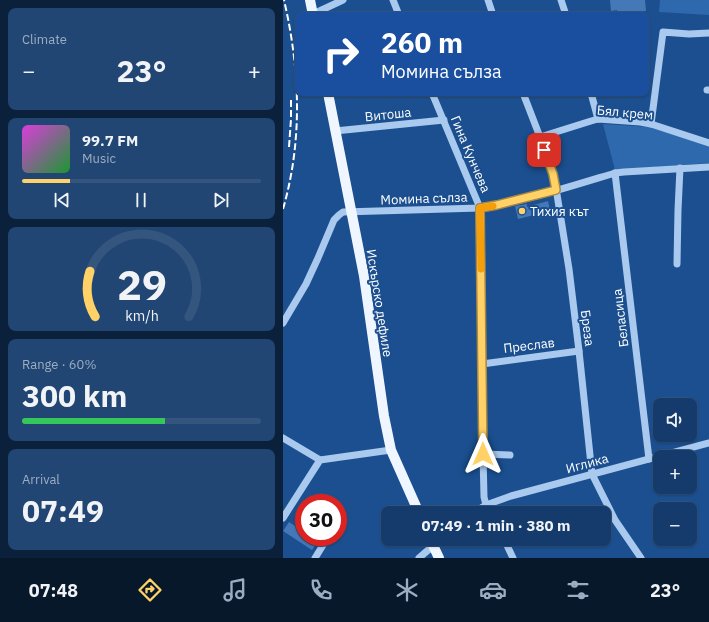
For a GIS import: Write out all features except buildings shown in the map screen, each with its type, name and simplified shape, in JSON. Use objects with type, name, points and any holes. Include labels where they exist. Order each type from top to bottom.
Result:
[{"type":"main road","points":[[310,0],[313,12]]},
{"type":"main road","name":"Искърско дефиле","points":[[329,96],[364,276],[384,416],[391,450],[416,506]]},
{"type":"main road","points":[[436,546],[439,558]]},
{"type":"street","points":[[317,12],[343,0]]},
{"type":"street","points":[[393,0],[398,12]]},
{"type":"street","points":[[488,0],[492,12]]},
{"type":"street","points":[[561,0],[565,12]]},
{"type":"street","points":[[651,124],[663,32],[689,34],[709,33]]},
{"type":"street","name":"Гина Кунчева","points":[[433,96],[480,208],[483,454],[484,497],[486,505]]},
{"type":"street","name":"Бреза","points":[[524,96],[553,174],[556,190],[569,269],[592,474],[615,520],[641,558]]},
{"type":"street","points":[[592,96],[598,120]]},
{"type":"street","name":"Витоша","points":[[335,131],[444,120]]},
{"type":"street","name":"Бял крем","points":[[540,138],[598,120],[651,124],[709,143]]},
{"type":"street","name":"Момина сълза","points":[[351,212],[480,208],[556,190],[615,173],[709,167]]},
{"type":"street","points":[[677,264],[680,168]]},
{"type":"street","name":"Беласица","points":[[615,173],[649,459]]},
{"type":"street","points":[[283,323],[307,284],[334,220],[343,212],[351,212]]},
{"type":"street","name":"Преслав","points":[[482,364],[579,351]]},
{"type":"street","points":[[283,438],[320,460],[391,450]]},
{"type":"street","name":"Иглика","points":[[486,505],[511,496],[709,443]]},
{"type":"street","points":[[483,454],[510,455]]},
{"type":"street","points":[[283,518],[320,460]]},
{"type":"street","points":[[315,558],[322,546]]},
{"type":"street","points":[[419,558],[430,546]]},
{"type":"street","points":[[507,546],[513,558]]},
{"type":"shaded area","points":[[660,0],[709,0],[709,15],[659,12]]},
{"type":"shaded area","points":[[603,124],[650,127],[709,145],[709,163],[615,170]]},
{"type":"railway","points":[[284,0],[295,69]]},
{"type":"railway","points":[[283,209],[294,157],[297,96]]},
{"type":"railway","points":[[289,147],[291,100]]},
{"type":"slow traffic","points":[[481,269],[480,208],[493,206]]},
{"type":"place","name":"Тихия кът","points":[[522,211]]},
{"type":"route","points":[[483,454],[480,208],[556,190],[553,174],[544,150]]}]
